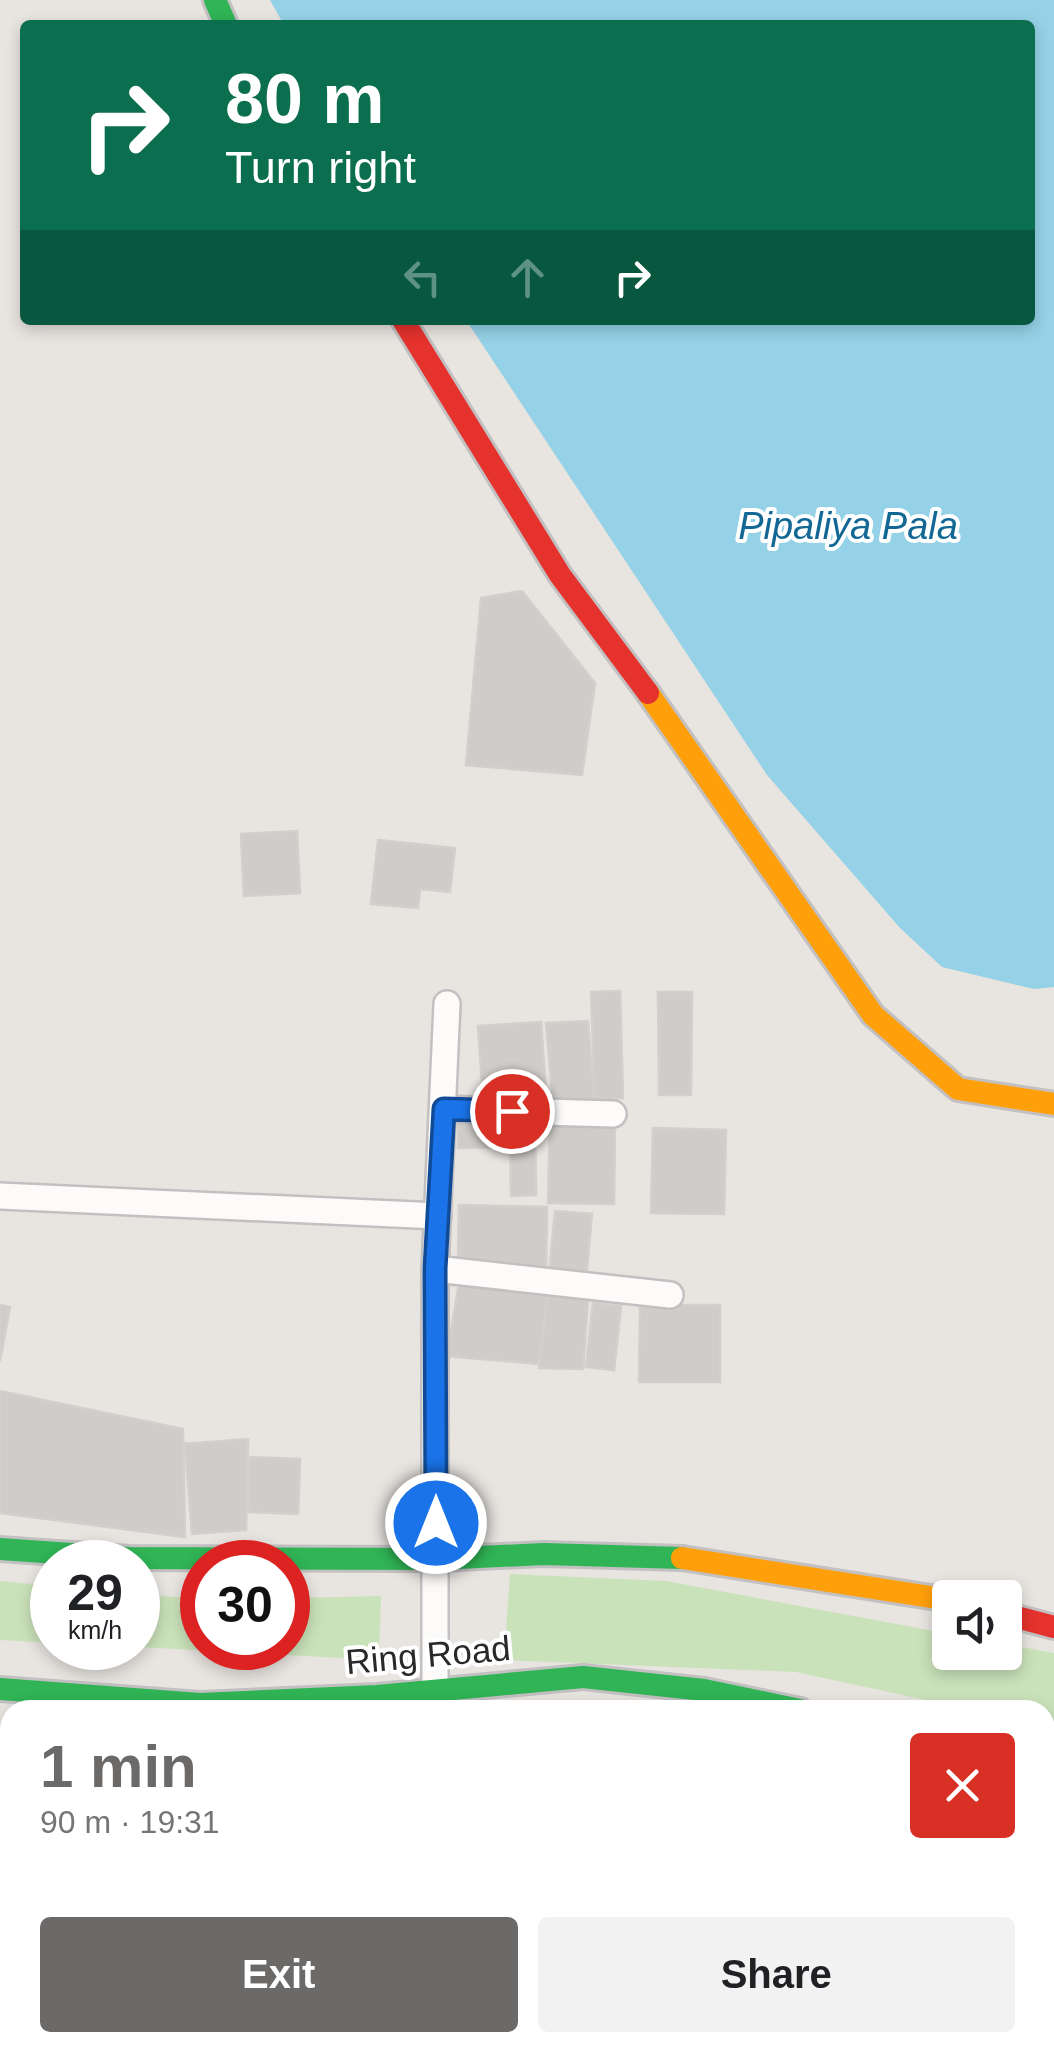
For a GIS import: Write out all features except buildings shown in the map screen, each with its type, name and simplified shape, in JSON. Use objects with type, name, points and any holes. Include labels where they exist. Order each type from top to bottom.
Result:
[{"type":"main road","points":[[406,325],[560,576],[664,716],[873,1015],[958,1089],[1054,1104]]},
{"type":"main road","points":[[0,1549],[129,1558],[436,1560],[544,1554],[694,1558],[932,1597]]},
{"type":"main road","points":[[1022,1619],[1054,1627]]},
{"type":"main road","name":"Ring Road","points":[[272,1700],[435,1691],[583,1677],[704,1690],[752,1700]]},
{"type":"main road","name":"Ring Road","points":[[0,1688],[150,1700]]},
{"type":"street","points":[[435,1691],[435,1269],[447,1004]]},
{"type":"street","points":[[444,1109],[613,1114]]},
{"type":"street","points":[[0,1196],[438,1216]]},
{"type":"street","points":[[435,1269],[670,1294]]},
{"type":"green space","points":[[510,1574],[666,1581],[932,1631],[932,1670],[1022,1670],[1022,1647],[1054,1653],[1054,1700],[926,1700],[796,1672],[504,1660]]},
{"type":"green space","points":[[0,1581],[30,1584],[30,1642],[0,1640]]},
{"type":"green space","points":[[160,1596],[180,1597],[180,1649],[160,1648]]},
{"type":"green space","points":[[381,1596],[379,1660],[310,1656],[310,1598]]},
{"type":"water","name":"Pipaliya Pala","points":[[270,0],[1054,0],[1054,987],[1034,989],[942,967],[900,928],[767,775],[469,325],[1035,325],[1035,20],[281,20]]},
{"type":"traffic: fast","points":[[215,0],[224,20]]},
{"type":"traffic: fast","points":[[0,1549],[129,1558],[437,1559],[544,1554],[682,1558]]},
{"type":"traffic: fast","points":[[288,1700],[583,1677],[704,1690],[752,1700]]},
{"type":"traffic: fast","points":[[0,1689],[147,1700]]},
{"type":"traffic: slow","points":[[648,693],[873,1015],[958,1089],[1054,1104]]},
{"type":"traffic: slow","points":[[682,1558],[932,1597]]},
{"type":"traffic: jam","points":[[406,325],[560,575],[648,693]]},
{"type":"traffic: jam","points":[[1022,1619],[1054,1627]]},
{"type":"route","points":[[436,1523],[435,1269],[444,1109],[512,1111]]}]
